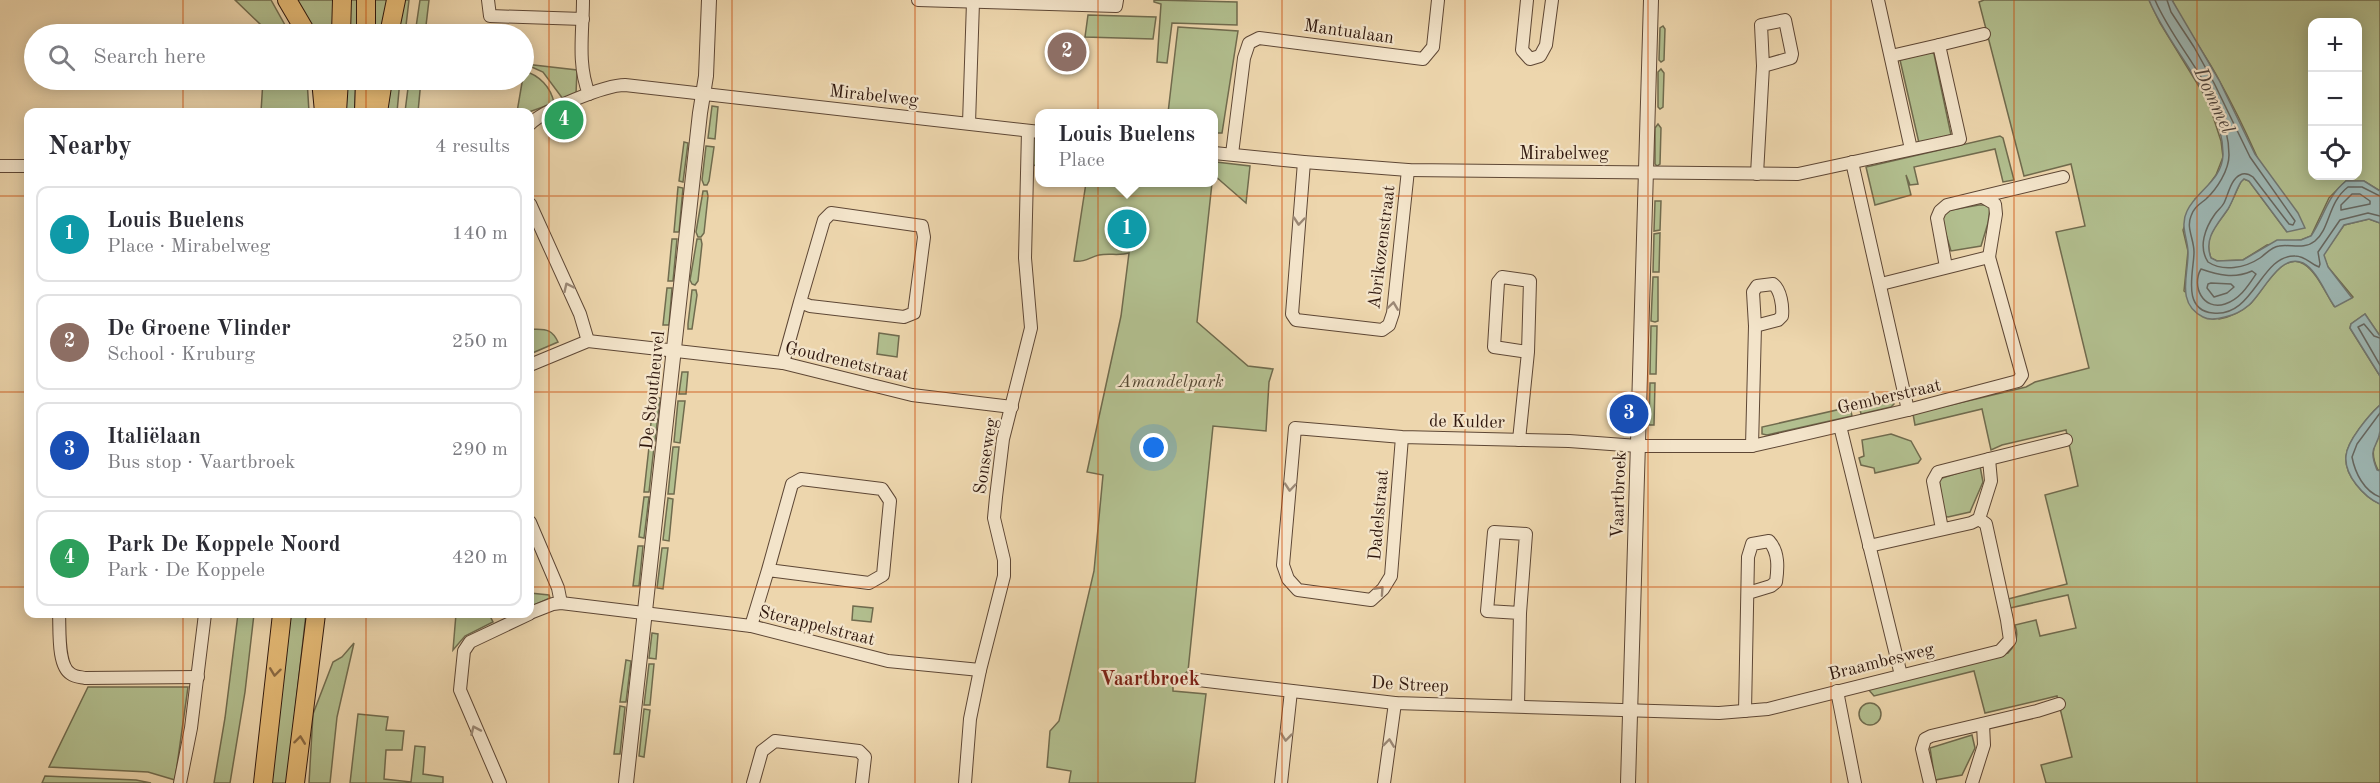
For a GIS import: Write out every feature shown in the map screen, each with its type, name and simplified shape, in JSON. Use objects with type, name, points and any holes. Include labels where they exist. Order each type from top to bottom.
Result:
[{"type":"main road","points":[[287,0],[301,24]]},
{"type":"main road","points":[[341,24],[342,0]]},
{"type":"main road","points":[[366,0],[366,24]]},
{"type":"main road","points":[[391,24],[396,0]]},
{"type":"main road","points":[[322,90],[324,108]]},
{"type":"main road","points":[[337,108],[338,90]]},
{"type":"main road","points":[[364,108],[365,90]]},
{"type":"main road","points":[[379,108],[381,90]]},
{"type":"main road","points":[[263,783],[282,618]]},
{"type":"main road","points":[[295,783],[315,618]]},
{"type":"main road","points":[[258,783],[266,757]]},
{"type":"street","points":[[488,0],[490,16],[583,19]]},
{"type":"street","points":[[584,0],[582,74],[590,94]]},
{"type":"street","name":"De Stoutheuvel","points":[[626,783],[707,66],[709,0]]},
{"type":"street","points":[[918,0],[1117,3]]},
{"type":"street","name":"Mantualaan","points":[[1232,154],[1244,58],[1249,43],[1259,38],[1423,59],[1433,47],[1438,0]]},
{"type":"street","points":[[1527,0],[1522,50],[1530,59],[1540,56],[1546,45],[1552,0]]},
{"type":"street","name":"Vaartbroek","points":[[1628,783],[1651,0]]},
{"type":"street","points":[[1878,0],[1911,149]]},
{"type":"street","points":[[969,123],[973,2]]},
{"type":"street","points":[[1891,56],[1984,34]]},
{"type":"street","name":"Mirabelweg","points":[[1218,153],[1408,170],[1798,174],[1960,139],[1939,45]]},
{"type":"street","points":[[1757,174],[1763,66]]},
{"type":"street","name":"Mirabelweg","points":[[534,121],[590,94],[617,85],[1034,132]]},
{"type":"street","name":"Sonseweg","points":[[965,783],[970,719],[1004,576],[1004,560],[994,518],[1003,439],[1031,328],[1025,258],[1034,132]]},
{"type":"street","name":"Abrikozenstraat","points":[[1304,162],[1292,314],[1296,321],[1382,330],[1389,325],[1393,312],[1408,170]]},
{"type":"street","points":[[1852,162],[1908,410]]},
{"type":"street","points":[[0,166],[24,166]]},
{"type":"street","points":[[1946,267],[1937,218],[1940,211],[1947,205],[2063,177]]},
{"type":"street","name":"Gemberstraat","points":[[1638,446],[1752,446],[1908,410],[2010,385],[2018,381],[2022,375],[1989,257],[1996,214],[1995,204],[1983,197]]},
{"type":"street","points":[[534,213],[580,314],[588,341],[534,363]]},
{"type":"street","points":[[783,363],[800,302],[824,220],[831,213],[922,226],[922,248],[915,305],[914,312],[910,315],[904,317],[810,306],[800,302]]},
{"type":"street","points":[[1881,284],[1989,257]]},
{"type":"street","points":[[1519,440],[1528,352],[1530,280],[1502,278],[1498,282],[1494,346],[1528,352]]},
{"type":"street","points":[[1752,446],[1755,326]]},
{"type":"street","name":"Goudrenetstraat","points":[[588,341],[783,363],[912,395],[1012,406]]},
{"type":"street","points":[[1840,426],[1901,675]]},
{"type":"street","name":"de Kulder","points":[[1294,428],[1402,437],[1569,441],[1638,446]]},
{"type":"street","name":"Dadelstraat","points":[[1294,428],[1283,565],[1288,579],[1298,590],[1371,600],[1383,589],[1391,576],[1402,437]]},
{"type":"street","points":[[1942,529],[1933,480],[1938,472],[2066,440]]},
{"type":"street","points":[[1869,546],[1971,523],[1979,519],[1991,481],[1989,459]]},
{"type":"street","points":[[751,626],[792,484],[801,479],[882,489],[890,501],[883,575],[869,583],[768,570]]},
{"type":"street","name":"Braambesweg","points":[[1630,709],[1719,712],[1768,709],[2000,651],[2010,640],[2007,620],[1986,524],[1979,519]]},
{"type":"street","points":[[534,531],[558,588],[561,603],[534,612]]},
{"type":"street","points":[[1518,705],[1520,613],[1526,534],[1494,532],[1487,611],[1520,613]]},
{"type":"street","points":[[1745,711],[1748,593]]},
{"type":"street","name":"Sterappelstraat","points":[[561,603],[751,626],[888,661],[980,670]]},
{"type":"street","points":[[59,618],[64,668],[72,675],[85,678],[198,677]]},
{"type":"street","points":[[180,783],[191,728],[205,618]]},
{"type":"street","points":[[500,783],[460,690],[464,651],[470,642],[521,618]]},
{"type":"street","name":"De Streep","points":[[1190,679],[1395,703],[1630,709]]},
{"type":"street","points":[[1281,783],[1291,691]]},
{"type":"street","points":[[1837,691],[1856,783]]},
{"type":"street","points":[[1384,783],[1395,703]]},
{"type":"street","points":[[1930,783],[1922,749],[1925,739],[2059,704]]},
{"type":"street","points":[[1972,783],[1984,745],[1983,724]]},
{"type":"street","points":[[753,783],[762,751],[775,741],[859,751],[866,757],[862,783]]},
{"type":"green space","points":[[235,0],[271,0],[284,24],[260,24]]},
{"type":"green space","points":[[294,0],[335,0],[334,24],[307,24]]},
{"type":"green space","points":[[348,0],[357,0],[357,24],[347,24]]},
{"type":"green space","points":[[373,0],[391,0],[386,24],[372,24]]},
{"type":"green space","points":[[401,0],[409,0],[406,24],[396,24]]},
{"type":"green space","points":[[420,0],[429,0],[426,24],[416,24]]},
{"type":"green space","points":[[1154,0],[1237,2],[1237,25],[1172,23],[1167,63],[1157,62],[1161,4]]},
{"type":"green space","points":[[1984,0],[2149,0],[2160,23],[2208,101],[2221,141],[2223,157],[2216,175],[2202,194],[2195,199],[2183,230],[2188,251],[2184,291],[2219,319],[2246,308],[2280,268],[2296,261],[2304,264],[2313,272],[2334,306],[2353,297],[2328,267],[2323,255],[2344,225],[2369,219],[2380,223],[2380,336],[2365,314],[2351,324],[2350,328],[2380,376],[2380,405],[2354,436],[2347,450],[2346,463],[2356,484],[2380,504],[2380,783],[2046,783],[2041,765],[2072,757],[2057,696],[1985,713],[1974,671],[1874,696],[1868,689],[2008,653],[2016,640],[2015,625],[2036,620],[2040,636],[2076,628],[2068,595],[2010,608],[2008,599],[2067,584],[2045,495],[2078,486],[2066,430],[2002,445],[1991,450],[1982,409],[1915,425],[1913,414],[2026,387],[2035,382],[2089,368],[2056,232],[2085,226],[2071,164],[2024,176],[1979,2]]},
{"type":"green space","points":[[2172,0],[2380,0],[2380,191],[2364,181],[2346,181],[2329,198],[2311,236],[2301,240],[2267,245],[2243,260],[2217,261],[2211,258],[2210,236],[2244,179],[2249,181],[2287,232],[2238,117]]},
{"type":"green space","points":[[1088,15],[1156,17],[1153,39],[1085,37]]},
{"type":"green space","points":[[1663,26],[1665,29],[1664,60],[1661,62],[1659,60],[1660,28]]},
{"type":"green space","points":[[1178,27],[1238,31],[1222,133],[1218,133],[1218,109],[1168,109]]},
{"type":"green space","points":[[1931,52],[1934,54],[1951,135],[1919,143],[1900,60]]},
{"type":"green space","points":[[534,65],[577,70],[576,94],[563,99],[543,72],[534,68]]},
{"type":"green space","points":[[1661,69],[1664,73],[1663,107],[1660,109],[1658,107],[1658,72]]},
{"type":"green space","points":[[535,75],[544,83],[554,103],[534,110],[534,108],[518,108],[521,90],[534,90]]},
{"type":"green space","points":[[262,90],[308,90],[309,108],[261,108]]},
{"type":"green space","points":[[344,90],[356,90],[355,108],[342,108]]},
{"type":"green space","points":[[386,90],[399,90],[397,108],[384,108]]},
{"type":"green space","points":[[408,90],[420,90],[418,108],[406,108]]},
{"type":"green space","points":[[712,106],[718,107],[715,139],[708,138]]},
{"type":"green space","points":[[570,115],[567,132],[546,129],[545,125]]},
{"type":"green space","points":[[1658,124],[1661,128],[1660,164],[1657,166],[1655,164],[1655,128]]},
{"type":"green space","points":[[2000,136],[2003,138],[2014,180],[2003,182],[1995,149],[1914,167],[1918,184],[1910,185],[1906,175],[1911,195],[1875,205],[1866,167]]},
{"type":"green space","points":[[1033,138],[1035,138],[1035,165],[1032,165]]},
{"type":"green space","points":[[684,142],[688,143],[683,182],[679,181]]},
{"type":"green space","points":[[706,146],[714,147],[709,181],[707,185],[704,185],[702,180]]},
{"type":"green space","points":[[1218,162],[1250,166],[1246,203],[1218,179]]},
{"type":"green space","points":[[678,187],[683,188],[679,232],[674,232]]},
{"type":"green space","name":"Amandelpark","points":[[1085,187],[1212,187],[1197,322],[1248,366],[1273,369],[1269,382],[1266,431],[1213,426],[1188,671],[1173,682],[1173,691],[1206,694],[1195,783],[1069,783],[1071,771],[1047,767],[1050,731],[1059,721],[1094,571],[1103,475],[1087,472],[1121,316],[1129,253],[1099,255],[1084,261],[1074,261]]},
{"type":"green space","points":[[703,191],[707,191],[708,196],[704,233],[698,237],[696,232]]},
{"type":"green space","points":[[1655,201],[1661,201],[1660,230],[1654,231]]},
{"type":"green space","points":[[1987,205],[1990,208],[1981,246],[1951,251],[1941,218],[1945,211]]},
{"type":"green space","points":[[1660,233],[1659,272],[1653,272],[1654,234]]},
{"type":"green space","points":[[672,239],[677,239],[673,281],[668,281]]},
{"type":"green space","points":[[697,239],[701,239],[702,244],[698,281],[695,285],[690,280]]},
{"type":"green space","points":[[1653,277],[1658,277],[1658,321],[1655,322],[1651,321]]},
{"type":"green space","points":[[667,288],[672,288],[669,325],[663,325]]},
{"type":"green space","points":[[692,290],[696,290],[697,295],[692,329],[688,329],[688,324]]},
{"type":"green space","points":[[1651,326],[1657,326],[1656,374],[1650,374]]},
{"type":"green space","points":[[534,329],[550,332],[558,342],[534,352]]},
{"type":"green space","points":[[879,333],[899,336],[897,357],[877,354]]},
{"type":"green space","points":[[682,372],[688,372],[686,394],[679,394]]},
{"type":"green space","points":[[1650,383],[1655,383],[1654,425],[1649,425]]},
{"type":"green space","points":[[654,397],[660,398],[655,441],[649,440]]},
{"type":"green space","points":[[1893,398],[1894,404],[1891,407],[1861,414],[1859,405]]},
{"type":"green space","points":[[678,401],[685,401],[680,443],[674,442]]},
{"type":"green space","points":[[1850,407],[1852,416],[1767,435],[1762,434],[1762,427]]},
{"type":"green space","points":[[1891,434],[1911,441],[1921,459],[1918,463],[1875,473],[1874,468],[1861,465],[1859,458],[1864,456],[1862,440]]},
{"type":"green space","points":[[2380,434],[2380,471],[2373,452]]},
{"type":"green space","points":[[649,447],[654,447],[649,492],[644,492]]},
{"type":"green space","points":[[673,447],[679,447],[674,494],[668,494]]},
{"type":"green space","points":[[1980,466],[1983,482],[1970,512],[1944,516],[1939,479]]},
{"type":"green space","points":[[644,497],[649,497],[644,538],[639,537]]},
{"type":"green space","points":[[668,498],[673,499],[669,541],[663,540]]},
{"type":"green space","points":[[638,546],[643,546],[639,586],[633,586]]},
{"type":"green space","points":[[662,548],[668,548],[663,589],[657,588]]},
{"type":"green space","points":[[534,593],[549,595],[550,598],[534,605]]},
{"type":"green space","points":[[853,606],[873,608],[871,622],[852,620]]},
{"type":"green space","points":[[238,618],[254,618],[245,692],[230,783],[214,783]]},
{"type":"green space","points":[[290,618],[306,618],[287,783],[271,783]]},
{"type":"green space","points":[[456,618],[491,618],[493,622],[465,636],[453,650]]},
{"type":"green space","points":[[652,633],[658,634],[656,659],[649,658]]},
{"type":"green space","points":[[354,643],[337,717],[330,783],[309,783],[313,714],[333,662],[342,657]]},
{"type":"green space","points":[[626,660],[631,661],[626,702],[620,702]]},
{"type":"green space","points":[[649,664],[654,664],[650,705],[644,705]]},
{"type":"green space","points":[[88,687],[188,687],[175,780],[148,772],[49,767]]},
{"type":"green space","points":[[1870,703],[1878,706],[1881,714],[1878,722],[1870,725],[1862,722],[1859,714],[1862,706]]},
{"type":"green space","points":[[620,706],[625,707],[620,754],[614,754]]},
{"type":"green space","points":[[644,709],[650,710],[644,757],[639,756]]},
{"type":"green space","points":[[358,714],[388,717],[386,730],[404,731],[402,750],[386,750],[384,779],[411,782],[415,746],[425,747],[423,774],[443,777],[443,783],[350,783]]},
{"type":"green space","points":[[1972,735],[1975,748],[1962,775],[1935,780],[1930,748]]},
{"type":"green space","points":[[45,776],[136,780],[151,783],[42,783]]},
{"type":"water","name":"Dommel","points":[[2149,0],[2172,0],[2219,80],[2255,154],[2298,213],[2305,228],[2287,232],[2249,181],[2244,179],[2210,238],[2211,258],[2217,261],[2243,260],[2277,240],[2301,240],[2311,236],[2334,193],[2346,181],[2364,181],[2380,191],[2380,223],[2369,219],[2344,225],[2324,255],[2328,267],[2352,298],[2335,307],[2313,271],[2303,263],[2295,261],[2279,268],[2249,305],[2235,314],[2208,319],[2194,311],[2189,304],[2185,287],[2188,251],[2184,226],[2185,216],[2191,204],[2214,179],[2222,164],[2221,135],[2215,115],[2205,95]]},
{"type":"water","points":[[2365,314],[2380,336],[2380,376],[2350,328],[2351,324]]},
{"type":"water","points":[[2380,405],[2380,431],[2373,456],[2377,470],[2380,471],[2380,504],[2356,484],[2348,471],[2346,456],[2354,436]]},
{"type":"place","name":"De Groene Vlinder","points":[[1067,52]]},
{"type":"place","name":"Park De Koppele Noord","points":[[564,120]]},
{"type":"place","name":"Louis Buelens","points":[[1127,229]]},
{"type":"place","name":"Italiëlaan","points":[[1629,414]]},
{"type":"district","name":"Vaartbroek","points":[[1150,678]]}]
